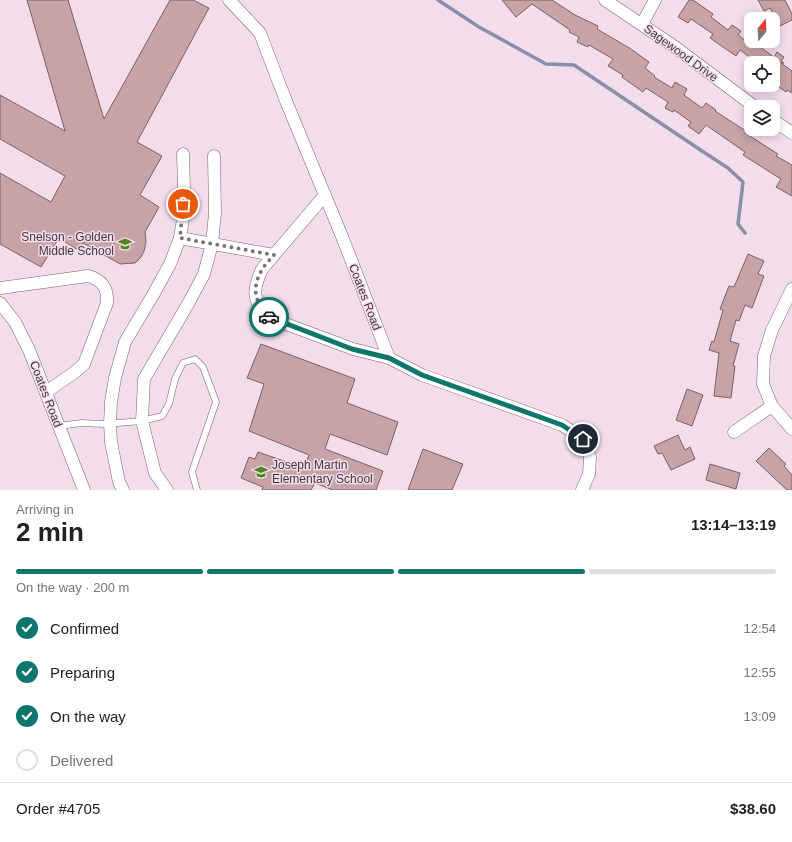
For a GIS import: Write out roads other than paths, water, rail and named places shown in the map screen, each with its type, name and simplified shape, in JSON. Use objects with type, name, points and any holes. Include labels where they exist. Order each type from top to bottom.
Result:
[{"type":"street","name":"Coates Road","points":[[229,0],[260,33],[389,358]]},
{"type":"street","name":"Sagewood Drive","points":[[605,0],[675,47],[746,100]]},
{"type":"street","points":[[642,24],[655,0]]},
{"type":"street","points":[[780,125],[792,133]]},
{"type":"street","points":[[123,490],[119,482],[111,442],[111,402],[115,378],[125,342],[153,296],[170,264],[180,238],[183,219],[183,154]]},
{"type":"street","points":[[167,490],[155,472],[142,421],[144,379],[204,274],[212,244],[215,213],[214,156]]},
{"type":"street","points":[[325,195],[262,269],[255,290],[259,304],[270,318],[352,349],[389,358],[422,375],[562,425],[583,439],[590,457],[589,474],[582,490]]},
{"type":"street","points":[[180,238],[274,255]]},
{"type":"street","points":[[0,288],[88,276],[96,278],[102,283],[106,290],[108,304],[84,364],[76,372],[46,392]]},
{"type":"street","points":[[792,288],[772,330],[764,356],[763,384],[772,406],[792,429]]},
{"type":"street","name":"Coates Road","points":[[0,303],[15,322],[29,350],[84,490]]},
{"type":"street","points":[[734,432],[772,406]]},
{"type":"lane","points":[[59,426],[81,423],[110,424],[142,421],[162,416],[169,404],[175,379],[184,363],[195,359],[204,367],[216,402],[192,472],[198,490]]},
{"type":"waterway","points":[[438,0],[479,27],[546,64],[574,65],[728,168],[743,182],[738,224],[745,233]]},
{"type":"place","name":"Snelson - Golden Middle School","points":[[125,244]]},
{"type":"place","name":"Joseph Martin Elementary School","points":[[261,472]]}]
